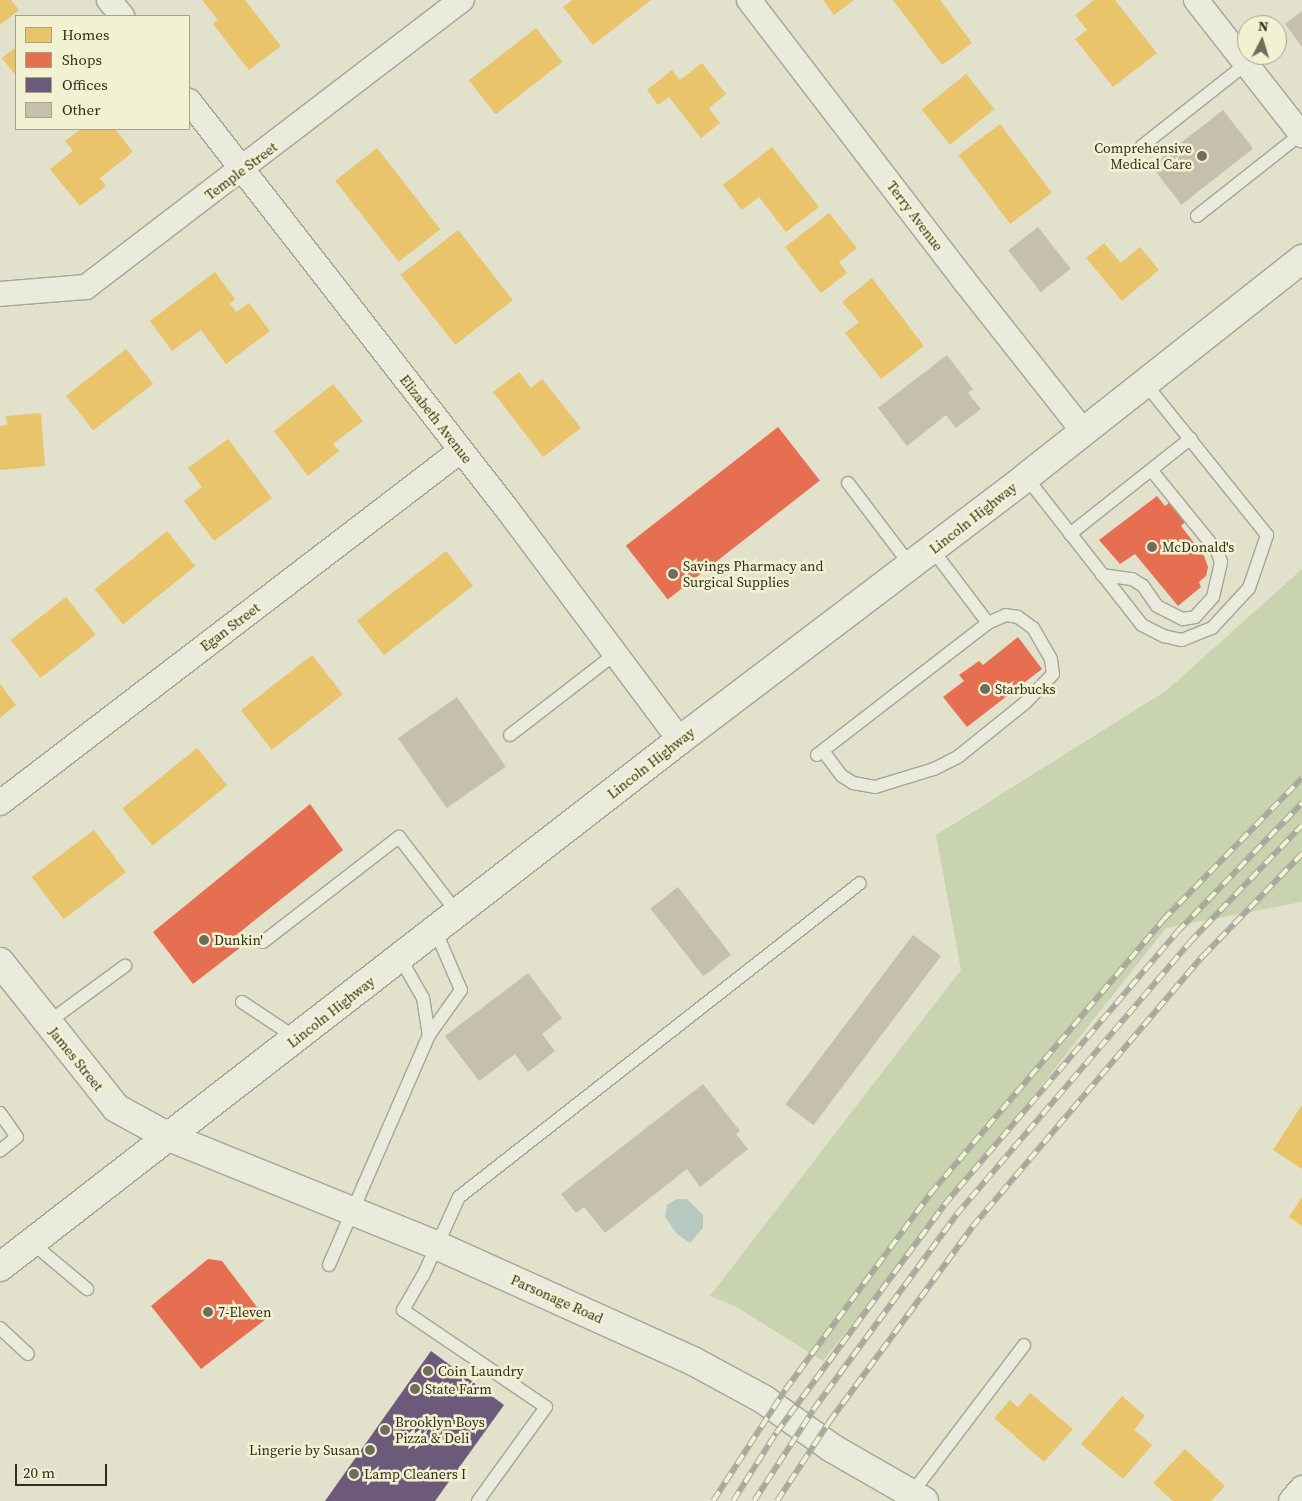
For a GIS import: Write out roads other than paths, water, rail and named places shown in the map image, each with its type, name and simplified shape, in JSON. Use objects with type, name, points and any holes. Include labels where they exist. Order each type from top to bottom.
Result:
[{"type":"main road","name":"Lincoln Highway","points":[[0,1268],[436,932],[680,740],[1026,477],[1083,430],[1302,259]]},
{"type":"main road","name":"James Street","points":[[0,962],[116,1108],[169,1137]]},
{"type":"main road","name":"Parsonage Road","points":[[169,1137],[354,1210],[694,1361],[763,1399],[832,1448],[917,1498]]},
{"type":"street","points":[[109,0],[121,15]]},
{"type":"street","name":"Temple Street","points":[[0,294],[86,287],[242,170],[462,0]]},
{"type":"street","name":"Terry Avenue","points":[[749,0],[963,279],[1083,430]]},
{"type":"street","points":[[1196,0],[1237,52]]},
{"type":"street","points":[[1247,65],[1302,134]]},
{"type":"street","name":"Elizabeth Avenue","points":[[190,102],[616,653],[680,740]]},
{"type":"street","name":"Egan Street","points":[[0,802],[460,450]]},
{"type":"street","points":[[1291,1501],[1302,1488]]},
{"type":"lane","points":[[1142,146],[1245,65]]},
{"type":"lane","points":[[1197,216],[1302,134]]},
{"type":"lane","points":[[1026,477],[1142,625],[1164,636],[1182,640],[1212,628],[1249,588],[1261,562],[1267,535],[1265,529],[1144,382]]},
{"type":"lane","points":[[1070,534],[1152,471],[1191,438]]},
{"type":"lane","points":[[1102,575],[1132,579],[1143,586],[1157,606],[1183,619],[1195,617],[1212,597],[1221,562],[1217,551],[1152,471]]},
{"type":"lane","points":[[848,483],[911,566]]},
{"type":"lane","points":[[932,549],[988,623]]},
{"type":"lane","points":[[1006,615],[1029,624],[1046,647],[1053,674],[1025,704],[959,756],[934,769],[875,787],[858,784],[842,776],[820,753],[988,623],[1006,615]]},
{"type":"lane","points":[[510,735],[616,653]]},
{"type":"lane","points":[[263,942],[398,837],[458,914]]},
{"type":"lane","points":[[478,1501],[546,1407],[403,1310],[459,1197],[860,883]]},
{"type":"lane","points":[[330,1264],[429,1034],[460,990],[436,932]]},
{"type":"lane","points":[[400,958],[423,998],[429,1034]]},
{"type":"lane","points":[[47,1023],[124,966]]},
{"type":"lane","points":[[242,1002],[297,1038]]},
{"type":"lane","points":[[0,1113],[17,1137],[0,1150]]},
{"type":"lane","points":[[32,1243],[87,1289]]},
{"type":"lane","points":[[0,1328],[28,1354]]},
{"type":"lane","points":[[917,1498],[1024,1345]]},
{"type":"railway","points":[[713,1501],[785,1390],[930,1194],[1163,920],[1302,778]]},
{"type":"railway","points":[[733,1501],[776,1433],[944,1205],[1177,932],[1302,803]]},
{"type":"railway","points":[[754,1501],[813,1410],[956,1215],[1189,943],[1302,825]]},
{"type":"railway","points":[[777,1501],[829,1422],[972,1227],[1203,956],[1302,854]]},
{"type":"place","name":"Comprehensive Medical Care","points":[[1202,156]]},
{"type":"place","name":"McDonald's","points":[[1152,547]]},
{"type":"place","name":"Savings Pharmacy and Surgical Supplies","points":[[673,574]]},
{"type":"place","name":"Starbucks","points":[[985,689]]},
{"type":"place","name":"Dunkin'","points":[[204,940]]},
{"type":"place","name":"7-Eleven","points":[[208,1312]]},
{"type":"place","name":"Coin Laundry","points":[[428,1371]]},
{"type":"place","name":"State Farm","points":[[415,1389]]},
{"type":"place","name":"Brooklyn Boys Pizza & Deli","points":[[385,1430]]},
{"type":"place","name":"Lingerie by Susan","points":[[370,1450]]},
{"type":"place","name":"Lamp Cleaners I","points":[[354,1474]]}]
